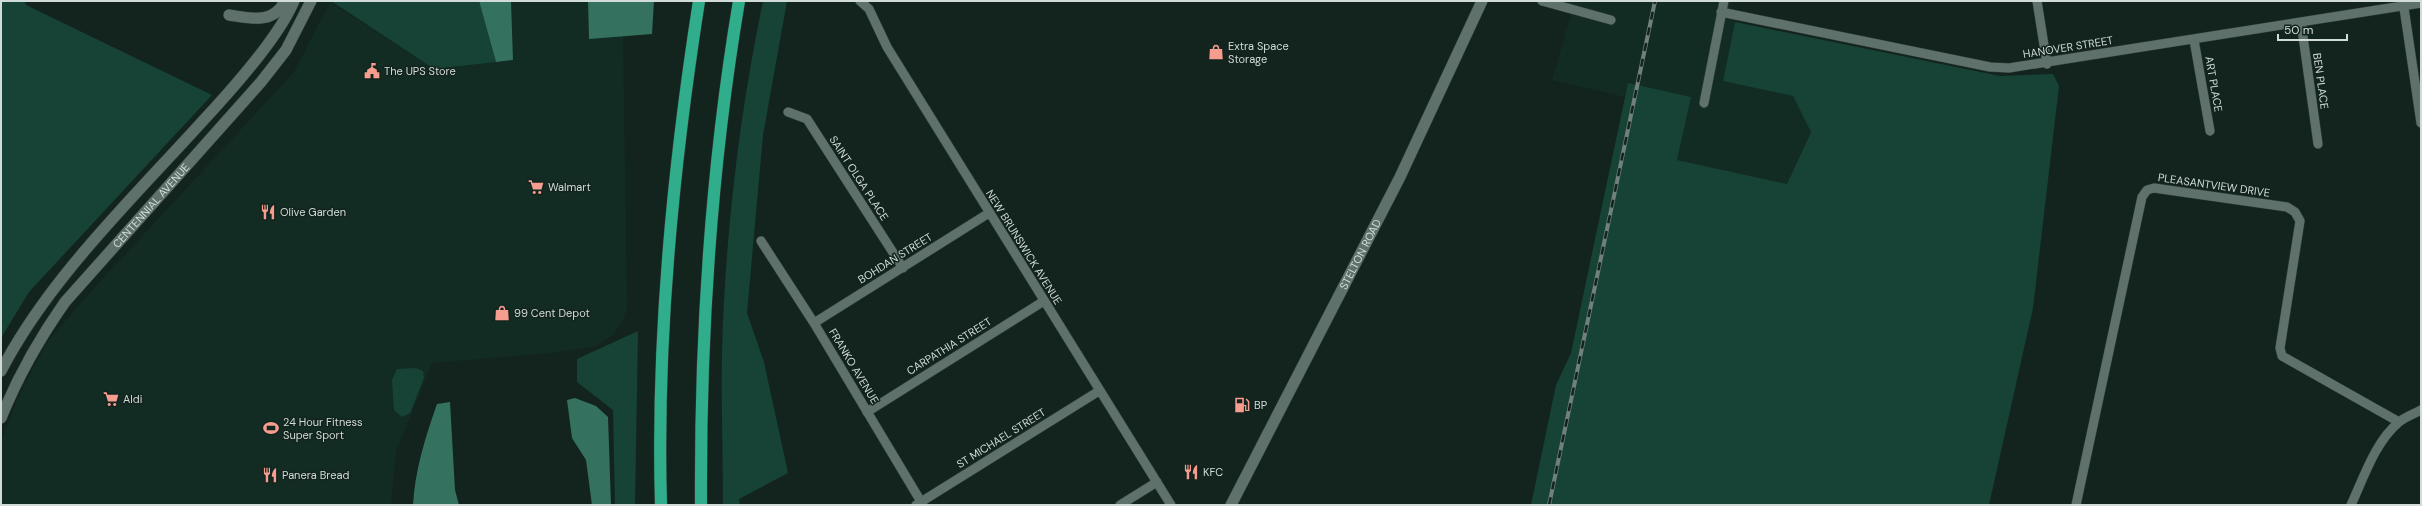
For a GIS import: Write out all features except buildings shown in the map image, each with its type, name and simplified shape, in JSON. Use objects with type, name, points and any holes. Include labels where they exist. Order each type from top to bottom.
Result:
[{"type":"highway","points":[[661,505],[662,388],[671,222],[686,85],[699,1]]},
{"type":"highway","points":[[701,505],[702,369],[707,280],[720,135],[739,1]]},
{"type":"highway","points":[[654,505],[660,484]]},
{"type":"main road","points":[[229,15],[266,19],[274,14],[285,1]]},
{"type":"main road","name":"CENTENNIAL AVENUE","points":[[1,371],[14,347],[54,289],[121,211],[221,101],[270,40],[294,1]]},
{"type":"main road","name":"CENTENNIAL AVENUE","points":[[1,418],[16,381],[38,340],[65,302],[261,82],[286,50],[311,1]]},
{"type":"main road","name":"STELTON ROAD","points":[[1231,505],[1400,177],[1482,1]]},
{"type":"street","name":"NEW BRUNSWICK AVENUE","points":[[860,1],[869,10],[887,47],[1171,505]]},
{"type":"street","points":[[1542,1],[1610,20]]},
{"type":"street","points":[[1704,103],[1724,1]]},
{"type":"street","points":[[2037,1],[2048,64]]},
{"type":"street","points":[[2404,3],[2421,123]]},
{"type":"street","name":"HANOVER STREET","points":[[1721,12],[1990,67],[2009,68],[2048,64],[2194,40],[2404,3],[2421,3]]},
{"type":"street","name":"BEN PLACE","points":[[2301,22],[2318,144]]},
{"type":"street","name":"ART PLACE","points":[[2194,40],[2210,132]]},
{"type":"street","name":"SAINT OLGA PLACE","points":[[788,112],[807,119],[902,268]]},
{"type":"street","name":"PLEASANTVIEW DRIVE","points":[[2076,505],[2142,197],[2147,190],[2154,188],[2287,207],[2295,212],[2300,221],[2280,348],[2282,356],[2400,422]]},
{"type":"street","name":"BOHDAN STREET","points":[[814,323],[989,213]]},
{"type":"street","name":"FRANKO AVENUE","points":[[761,241],[814,323],[920,504]]},
{"type":"street","name":"CARPATHIA STREET","points":[[867,412],[1044,301]]},
{"type":"street","name":"ST MICHAEL STREET","points":[[920,504],[1099,391]]},
{"type":"street","points":[[2351,505],[2372,459],[2385,438],[2400,422],[2421,410]]},
{"type":"street","points":[[1120,505],[1157,482]]},
{"type":"shaded area","points":[[1,1],[24,1],[26,5],[212,95],[29,292],[1,338]]},
{"type":"shaded area","points":[[331,1],[479,1],[496,62],[434,69]]},
{"type":"shaded area","points":[[479,1],[511,1],[513,60],[496,62]]},
{"type":"shaded area","points":[[511,1],[588,1],[589,38],[623,36],[627,309],[623,320],[614,334],[597,346],[552,353],[432,363],[396,452],[391,505],[1,505],[1,441],[19,396],[47,342],[95,287],[294,72],[330,2],[434,69],[513,60]]},
{"type":"shaded area","points":[[588,1],[654,1],[652,34],[589,39]]},
{"type":"shaded area","points":[[763,1],[787,1],[763,135],[747,313],[764,362],[788,473],[739,499],[740,505],[723,505],[722,353],[726,265],[740,132],[754,44]]},
{"type":"shaded area","points":[[1557,1],[1731,1],[1730,8],[1735,22],[1723,81],[1793,96],[1811,131],[1787,184],[1677,160],[1690,97],[1628,84],[1625,97],[1552,80],[1573,7]]},
{"type":"shaded area","points":[[1735,22],[2000,76],[2053,74],[2059,86],[2033,308],[1989,505],[1531,505],[1556,385],[1571,353],[1628,83],[1691,97],[1677,160],[1787,184],[1811,132],[1793,96],[1723,81]]},
{"type":"shaded area","points":[[638,331],[635,505],[615,505],[613,410],[577,382],[577,359]]},
{"type":"shaded area","points":[[416,368],[423,371],[424,378],[410,413],[402,417],[394,410],[392,380],[397,369]]},
{"type":"shaded area","points":[[575,398],[596,406],[608,417],[611,505],[592,505],[586,460],[572,438],[567,400]]},
{"type":"shaded area","points":[[450,402],[455,490],[459,505],[413,505],[416,479],[428,429],[437,404]]},
{"type":"railway","points":[[1549,505],[1655,1]]},
{"type":"place","name":"Extra Space Storage","points":[[1216,52]]},
{"type":"place","name":"The UPS Store","points":[[372,71]]},
{"type":"place","name":"Walmart","points":[[536,187]]},
{"type":"place","name":"Olive Garden","points":[[268,212]]},
{"type":"place","name":"99 Cent Depot","points":[[502,313]]},
{"type":"place","name":"Aldi","points":[[111,399]]},
{"type":"place","name":"BP","points":[[1242,405]]},
{"type":"place","name":"24 Hour Fitness Super Sport","points":[[271,428]]},
{"type":"place","name":"KFC","points":[[1191,472]]},
{"type":"place","name":"Panera Bread","points":[[270,475]]}]
